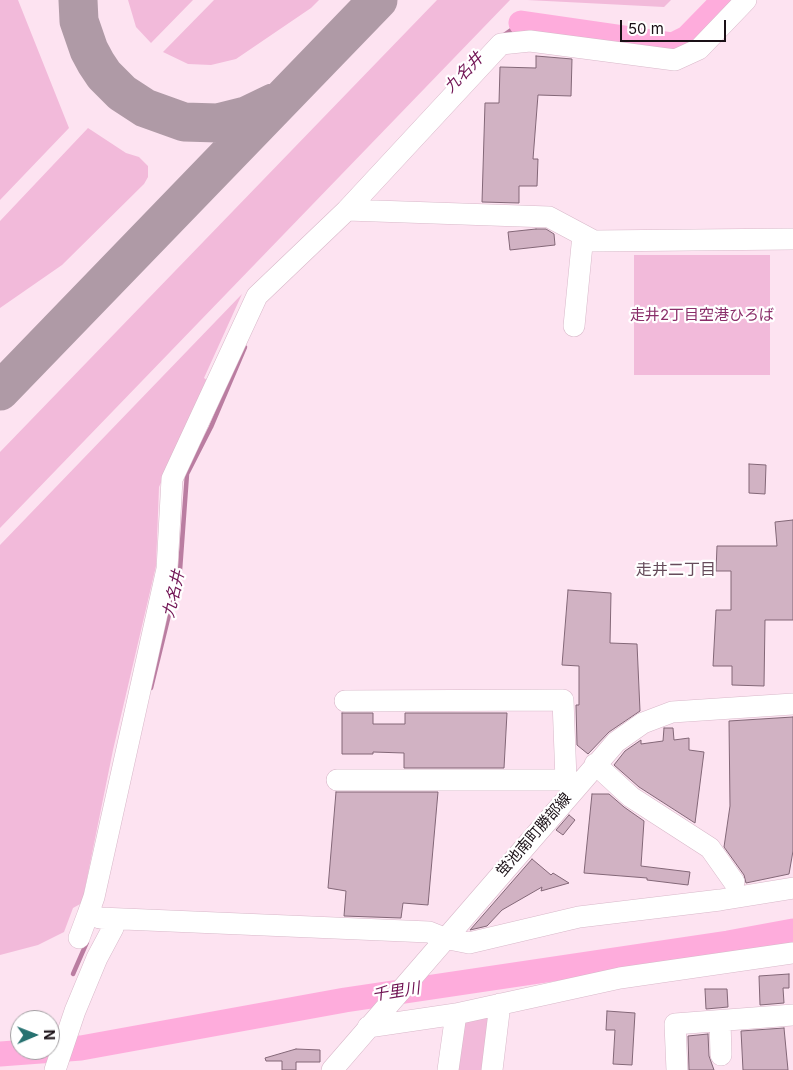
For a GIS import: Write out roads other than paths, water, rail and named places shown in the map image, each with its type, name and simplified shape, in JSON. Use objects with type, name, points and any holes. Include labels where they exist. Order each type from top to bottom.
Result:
[{"type":"street","points":[[79,938],[94,897],[167,569],[172,479],[257,296],[347,210],[501,44],[530,41],[675,60],[699,49],[746,0]]},
{"type":"street","points":[[347,210],[549,217],[594,242],[793,239]]},
{"type":"street","points":[[574,326],[583,235]]},
{"type":"street","points":[[337,780],[570,784],[563,700],[345,701]]},
{"type":"street","name":"蛍池南町勝部線","points":[[332,1070],[438,945],[570,784],[595,764],[629,732],[660,716],[696,710],[793,704]]},
{"type":"street","points":[[595,764],[630,797],[710,848],[734,882]]},
{"type":"street","points":[[88,914],[100,918],[114,919],[429,932],[438,945],[469,943],[579,917],[720,900],[793,888]]},
{"type":"street","points":[[55,1070],[75,1011],[97,958],[114,928],[114,919]]},
{"type":"street","points":[[371,1022],[456,1014],[620,978],[793,952]]},
{"type":"street","points":[[492,1070],[500,1004]]},
{"type":"street","points":[[677,1070],[675,1024],[792,1011]]},
{"type":"street","points":[[448,1070],[456,1014]]},
{"type":"street","points":[[720,1020],[722,1054]]},
{"type":"waterway","name":"九名井","points":[[521,23],[673,45],[687,38],[724,0]]},
{"type":"waterway","name":"九名井","points":[[504,35],[521,23]]},
{"type":"waterway","name":"九名井","points":[[151,688],[180,570],[187,474],[211,427],[245,347]]},
{"type":"waterway","name":"千里川","points":[[0,1054],[81,1048],[345,1000],[728,943],[793,931]]},
{"type":"waterway","name":"九名井","points":[[73,974],[87,942]]},
{"type":"district","name":"走井二丁目","points":[[676,570]]},
{"type":"park label","name":"走井2丁目空港ひろば","points":[[702,315]]}]
